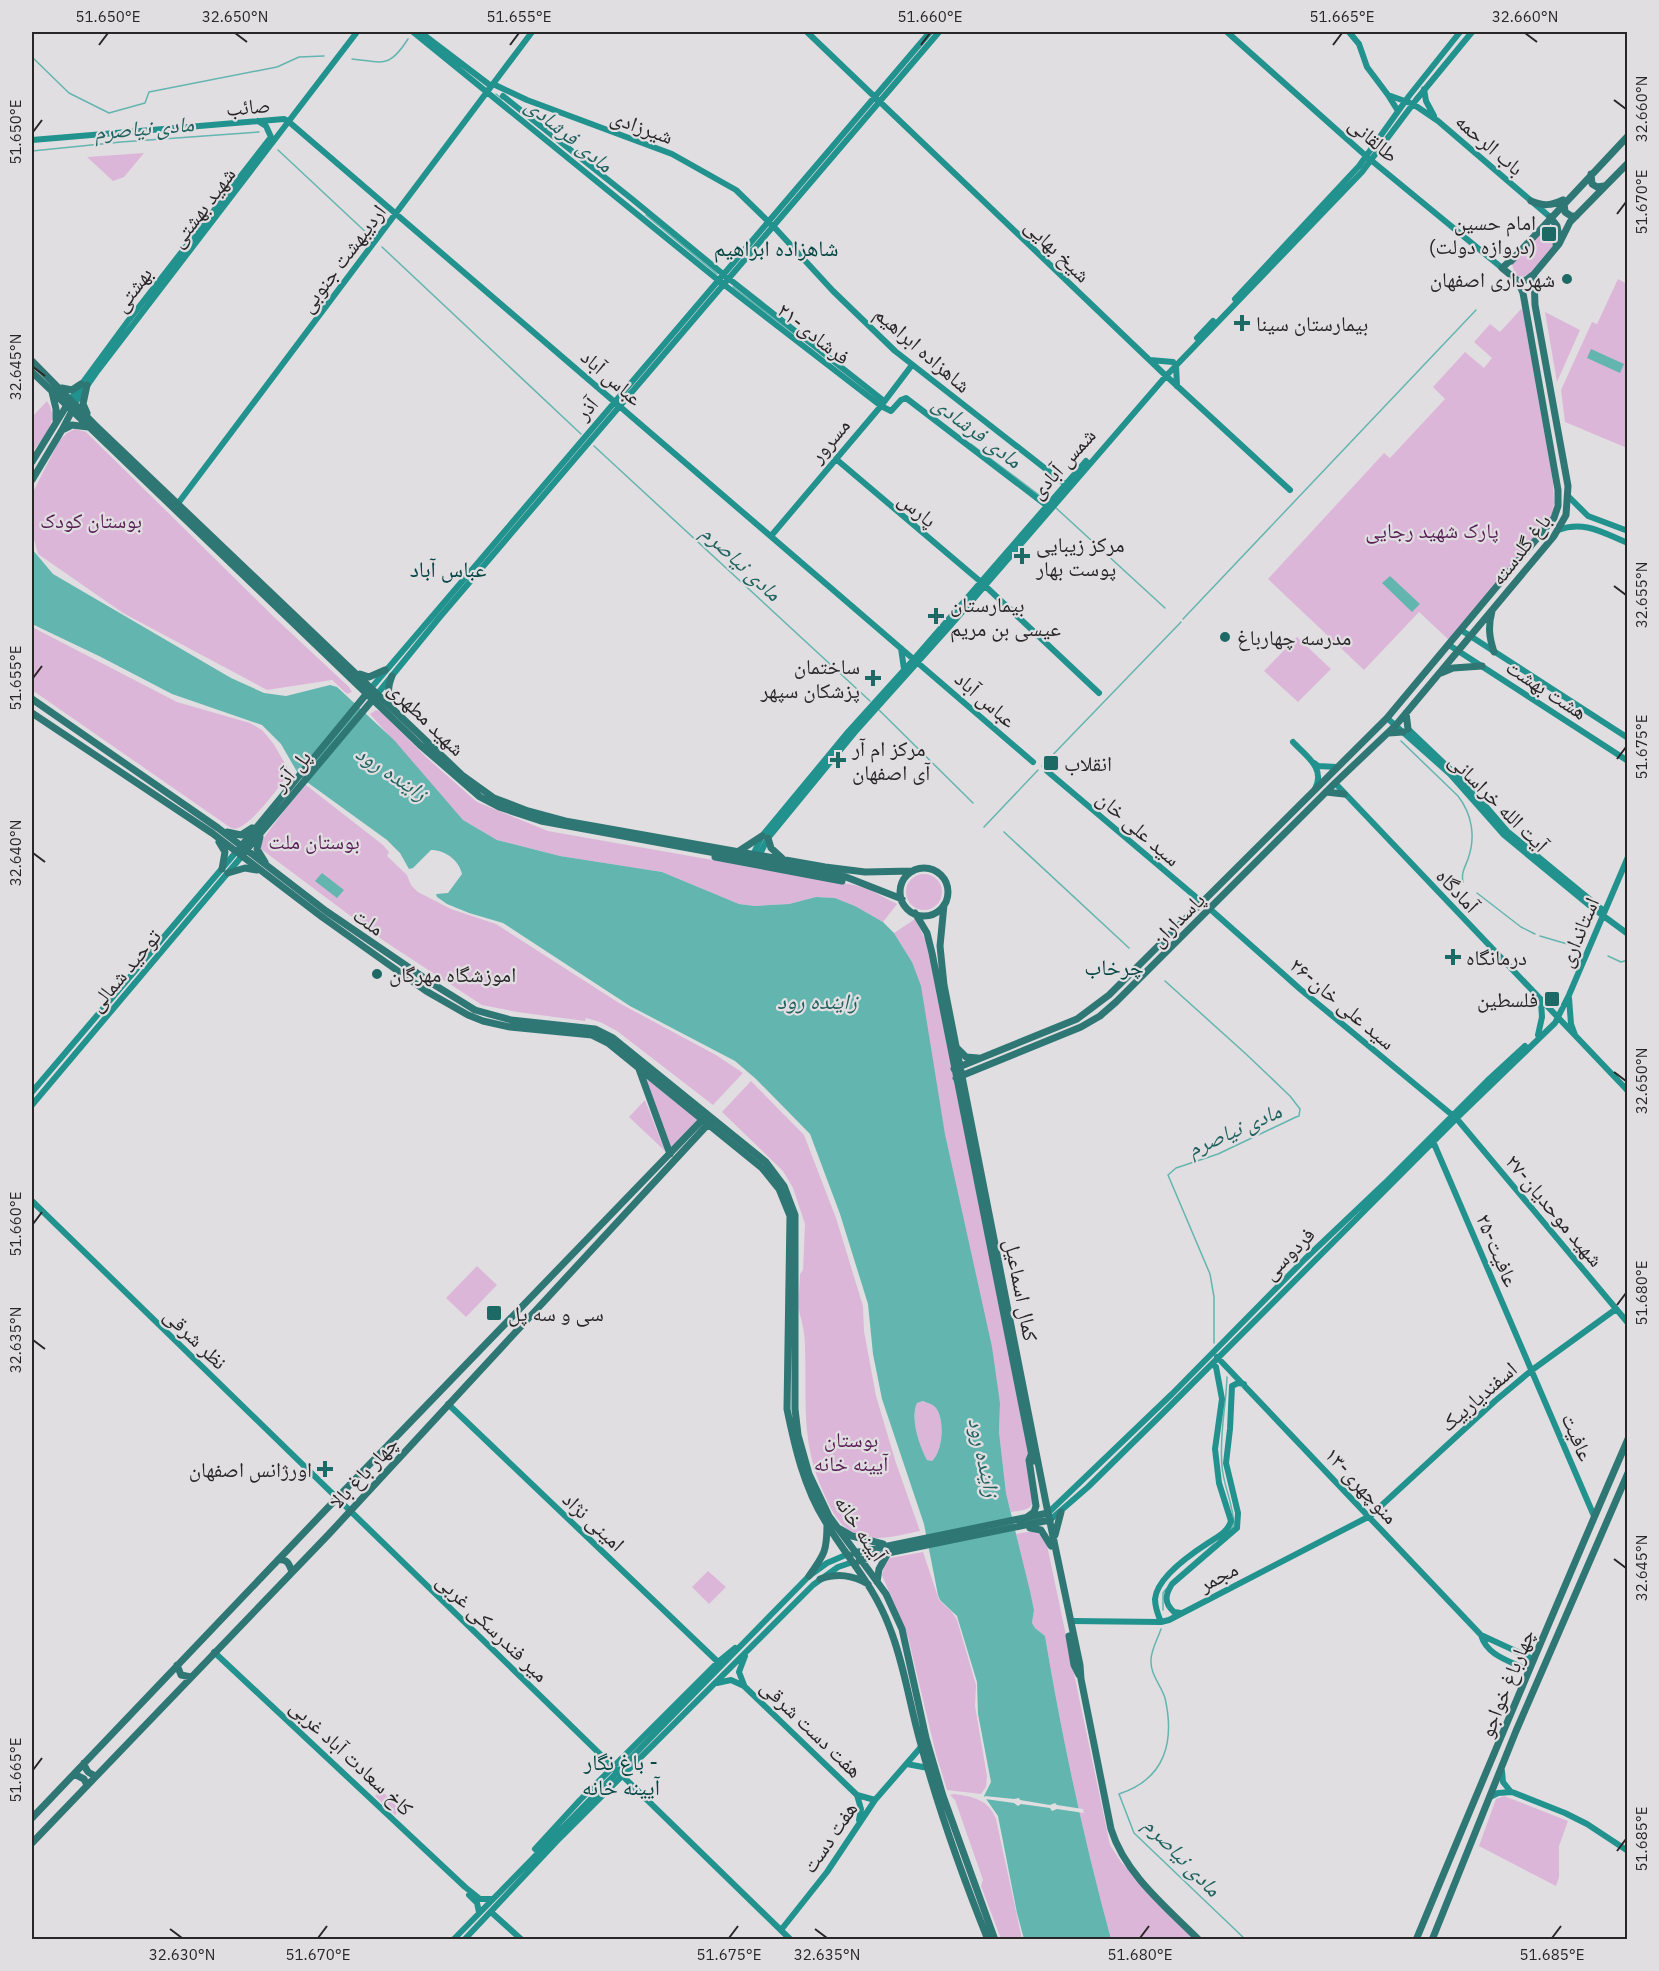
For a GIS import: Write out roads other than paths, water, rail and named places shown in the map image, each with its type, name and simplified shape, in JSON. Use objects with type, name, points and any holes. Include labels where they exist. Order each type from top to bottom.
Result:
[{"type":"main road","name":"شهید بهشتی","points":[[71,404],[174,267],[357,32]]},
{"type":"main road","points":[[413,32],[491,87]]},
{"type":"main road","points":[[420,32],[491,87],[628,205],[891,411],[906,398],[1046,505]]},
{"type":"main road","name":"اردیبهشت جنوبی","points":[[176,506],[532,32]]},
{"type":"main road","name":"شیخ بهایی","points":[[807,32],[1164,374],[1290,490]]},
{"type":"main road","points":[[898,75],[930,32]]},
{"type":"main road","points":[[877,99],[939,32]]},
{"type":"main road","name":"طالقانی","points":[[1227,32],[1369,158],[1502,268]]},
{"type":"main road","points":[[1349,32],[1359,44],[1368,67],[1398,111]]},
{"type":"main road","name":"شمس آبادی","points":[[983,584],[1046,505],[1164,374],[1362,172],[1405,101],[1460,32]]},
{"type":"main road","name":"شمس آبادی","points":[[1175,364],[1369,158],[1472,32]]},
{"type":"main road","name":"شیرزادی","points":[[491,87],[672,154],[735,190],[770,223]]},
{"type":"main road","points":[[1424,89],[1426,101],[1438,121]]},
{"type":"main road","name":"باب الرحمه","points":[[1388,95],[1413,104],[1438,121],[1550,217]]},
{"type":"main road","points":[[503,96],[548,137],[632,199],[720,277]]},
{"type":"main road","name":"آذر","points":[[376,696],[450,606],[728,283],[770,223],[819,174],[877,99]]},
{"type":"main road","name":"آذر","points":[[369,690],[720,277],[877,99]]},
{"type":"main road","name":"صائب","points":[[32,140],[284,119],[288,121]]},
{"type":"main road","name":"بهشتی","points":[[174,267],[271,136],[266,126],[258,121]]},
{"type":"main road","name":"عباس آباد","points":[[288,121],[1033,762]]},
{"type":"main road","points":[[1628,136],[1502,268],[1518,281],[1526,280],[1534,274],[1559,244],[1570,222],[1628,163]]},
{"type":"main road","points":[[1362,172],[1376,169],[1388,174]]},
{"type":"main road","points":[[1591,174],[1592,184],[1597,187],[1604,186]]},
{"type":"main road","points":[[1531,201],[1552,205],[1566,200]]},
{"type":"main road","points":[[1566,200],[1565,212],[1576,216]]},
{"type":"main road","points":[[1550,217],[1559,232],[1559,244]]},
{"type":"main road","name":"شاهزاده ابراهیم","points":[[770,223],[833,291],[885,342],[1065,484]]},
{"type":"main road","points":[[1535,233],[1544,230],[1553,234],[1557,243],[1554,250]]},
{"type":"main road","points":[[1509,274],[1508,267],[1512,259]]},
{"type":"main road","name":"باغ گلدسته","points":[[1335,783],[1396,725],[1558,530],[1566,515],[1568,496],[1539,329],[1533,289],[1534,274]]},
{"type":"main road","name":"باغ گلدسته","points":[[1327,777],[1387,718],[1554,518],[1558,506],[1558,490],[1531,330],[1523,292],[1518,281]]},
{"type":"main road","points":[[1531,330],[1539,329]]},
{"type":"main road","points":[[1150,360],[1175,364],[1178,386]]},
{"type":"main road","name":"شهید مطهری","points":[[32,361],[54,388]]},
{"type":"main road","name":"مسرور","points":[[771,536],[912,365]]},
{"type":"main road","name":"شهید مطهری","points":[[32,372],[54,388],[176,506],[350,667],[369,690],[397,712],[462,775],[484,793],[512,806],[565,821],[739,851],[754,857],[846,877],[902,899]]},
{"type":"main road","name":"شمس آبادی","points":[[754,857],[765,837],[826,764],[1164,374]]},
{"type":"main road","points":[[56,421],[54,388],[72,390],[84,385],[83,404],[92,426],[72,425],[62,430]]},
{"type":"main road","points":[[32,461],[56,421],[71,404]]},
{"type":"main road","points":[[32,480],[62,430],[71,404]]},
{"type":"main road","points":[[579,442],[586,448]]},
{"type":"main road","points":[[1551,446],[1560,444]]},
{"type":"main road","name":"پارس","points":[[836,459],[983,584],[1098,693]]},
{"type":"main road","points":[[1568,496],[1588,516],[1628,531]]},
{"type":"main road","name":"شهید مطهری","points":[[176,506],[357,684],[369,690]]},
{"type":"main road","points":[[1558,530],[1568,526],[1583,526],[1628,543]]},
{"type":"main road","points":[[1493,608],[1489,622],[1494,652]]},
{"type":"main road","name":"هشت بهشت","points":[[1461,630],[1628,738]]},
{"type":"main road","name":"هشت بهشت","points":[[1449,645],[1628,761]]},
{"type":"main road","points":[[901,647],[904,669]]},
{"type":"main road","name":"شمس آبادی","points":[[826,764],[864,713],[904,669],[916,660]]},
{"type":"main road","points":[[1438,674],[1453,668],[1482,666]]},
{"type":"main road","points":[[350,667],[363,676],[369,677],[385,670]]},
{"type":"main road","points":[[392,676],[388,693],[397,712]]},
{"type":"main road","points":[[357,684],[362,695],[361,700]]},
{"type":"main road","name":"پل آذر","points":[[241,851],[264,828],[276,809],[369,690]]},
{"type":"main road","name":"شهید مطهری","points":[[376,696],[382,707],[480,797],[499,807],[551,824],[702,850],[784,859],[847,870],[913,871]]},
{"type":"main road","name":"پل آذر","points":[[241,851],[376,696]]},
{"type":"main road","name":"ملت","points":[[32,699],[215,830],[322,917],[426,992],[483,1021],[510,1027],[592,1035],[608,1043],[705,1122]]},
{"type":"main road","points":[[367,706],[374,704],[382,707]]},
{"type":"main road","name":"ملت","points":[[32,713],[215,830]]},
{"type":"main road","points":[[1387,734],[1408,731],[1406,713]]},
{"type":"main road","name":"آیت الله خراسانی","points":[[1387,718],[1408,731],[1504,835],[1603,913]]},
{"type":"main road","points":[[1293,742],[1319,771],[1314,790],[1322,790],[1325,794],[1344,794]]},
{"type":"main road","points":[[1313,763],[1318,766],[1337,767]]},
{"type":"main road","name":"سید علی خان","points":[[1047,771],[1210,909]]},
{"type":"main road","points":[[1327,777],[1335,783]]},
{"type":"main road","name":"پاسداران","points":[[957,1068],[1077,1019],[1095,1008],[1327,777]]},
{"type":"main road","name":"پاسداران","points":[[960,1077],[1081,1028],[1100,1016],[1335,783]]},
{"type":"main road","name":"آمادگاه","points":[[1335,783],[1557,1018]]},
{"type":"main road","points":[[215,830],[241,835],[250,830],[265,813],[276,809]]},
{"type":"main road","points":[[215,830],[225,852],[225,871],[245,868],[266,870],[257,849],[258,840],[264,828]]},
{"type":"main road","points":[[739,851],[765,837],[775,854],[784,859]]},
{"type":"main road","points":[[702,850],[708,855],[722,859],[835,880],[860,882]]},
{"type":"main road","name":"توحید شمالی","points":[[32,1105],[241,851]]},
{"type":"main road","name":"آیت الله خراسانی","points":[[1530,854],[1603,913]]},
{"type":"main road","name":"استانداری","points":[[1557,1018],[1628,857]]},
{"type":"main road","points":[[927,868],[941,875],[946,883],[948,893],[944,905],[931,915],[915,914],[907,908],[902,899],[903,881],[913,871],[927,868]]},
{"type":"main road","name":"ملت","points":[[266,870],[475,1010],[511,1020],[595,1029],[613,1038],[711,1116]]},
{"type":"main road","name":"توحید شمالی","points":[[32,1092],[116,993],[225,871]]},
{"type":"main road","points":[[1211,893],[1211,902],[1214,903],[1220,899]]},
{"type":"main road","name":"کمال اسماعیل","points":[[944,905],[940,945],[942,971],[956,1048],[957,1068]]},
{"type":"main road","name":"۲۶-سید علی خان","points":[[1210,909],[1414,1086],[1455,1117]]},
{"type":"main road","points":[[1603,913],[1628,934]]},
{"type":"main road","name":"کمال اسماعیل","points":[[915,914],[929,942],[960,1077],[1074,1665],[1081,1680]]},
{"type":"main road","points":[[116,993],[122,998]]},
{"type":"main road","points":[[1569,995],[1571,1024],[1576,1038]]},
{"type":"main road","points":[[1538,1035],[1542,1017],[1541,1002]]},
{"type":"main road","points":[[1557,1018],[1628,1091]]},
{"type":"main road","name":"فردوسی","points":[[1455,1117],[1557,1018]]},
{"type":"main road","name":"فردوسی","points":[[1058,1509],[1213,1352],[1557,1018]]},
{"type":"main road","points":[[956,1048],[966,1057],[984,1057],[991,1065]]},
{"type":"main road","points":[[638,1068],[670,1154]]},
{"type":"main road","points":[[962,1087],[981,1069]]},
{"type":"main road","name":"چهار باغ بالا","points":[[32,1818],[586,1239],[711,1116]]},
{"type":"main road","name":"آیینه خانه","points":[[711,1116],[766,1162],[783,1186],[795,1215],[795,1409],[798,1435],[809,1474],[836,1526],[857,1561],[874,1584],[890,1600],[899,1624],[928,1747],[995,1940]]},
{"type":"main road","name":"۲۷-شهید موحدیان","points":[[1455,1117],[1628,1323]]},
{"type":"main road","name":"چهار باغ بالا","points":[[32,1843],[351,1510],[702,1131],[705,1122]]},
{"type":"main road","name":"آیینه خانه","points":[[705,1122],[737,1146],[770,1178],[779,1189],[790,1216],[787,1409],[804,1477],[826,1524],[852,1553]]},
{"type":"main road","points":[[702,1131],[716,1130]]},
{"type":"main road","name":"۲۵-عافیت","points":[[1432,1139],[1532,1370]]},
{"type":"main road","name":"نظر شرقی","points":[[32,1201],[351,1510]]},
{"type":"main road","points":[[594,1232],[595,1237],[601,1239]]},
{"type":"main road","points":[[586,1239],[593,1247]]},
{"type":"main road","name":"کمال اسماعیل","points":[[1000,1281],[1047,1517]]},
{"type":"main road","name":"فردوسی","points":[[1047,1517],[1126,1448],[1212,1364],[1275,1294]]},
{"type":"main road","name":"اسفندیاربیک","points":[[1370,1516],[1486,1409],[1532,1370],[1616,1310]]},
{"type":"main road","name":"۱۳-منوچهری","points":[[1213,1352],[1481,1635],[1485,1647],[1528,1670]]},
{"type":"main road","points":[[1161,1622],[1155,1603],[1159,1588],[1178,1565],[1227,1530],[1231,1521],[1216,1466],[1215,1449],[1222,1399],[1216,1367],[1212,1364]]},
{"type":"main road","name":"عافیت","points":[[1532,1370],[1594,1516]]},
{"type":"main road","points":[[460,1371],[469,1372],[471,1380]]},
{"type":"main road","points":[[1182,1613],[1177,1614],[1170,1608],[1166,1596],[1177,1578],[1237,1528],[1238,1516],[1226,1463],[1232,1386],[1238,1383],[1244,1384]]},
{"type":"main road","name":"امینی نژاد","points":[[448,1404],[722,1666]]},
{"type":"main road","points":[[415,1417],[415,1424],[419,1429],[424,1430]]},
{"type":"main road","name":"چهارباغ خواجو","points":[[1416,1940],[1528,1670],[1628,1439]]},
{"type":"main road","points":[[1122,1442],[1126,1448]]},
{"type":"main road","points":[[1022,1523],[1034,1512],[1036,1506],[1029,1460],[1032,1454]]},
{"type":"main road","points":[[1613,1473],[1626,1476]]},
{"type":"main road","name":"چهارباغ خواجو","points":[[1432,1940],[1502,1771],[1516,1731],[1626,1476]]},
{"type":"main road","points":[[1046,1503],[1058,1509],[1052,1544]]},
{"type":"main road","name":"میر فندرسکی غربی","points":[[351,1510],[790,1940]]},
{"type":"main road","name":"مجمر","points":[[1071,1621],[1161,1622],[1329,1539],[1370,1516]]},
{"type":"main road","points":[[809,1576],[827,1563],[852,1553],[888,1549],[1047,1517]]},
{"type":"main road","points":[[1022,1523],[1041,1530],[1052,1544]]},
{"type":"main road","points":[[453,1940],[515,1876],[525,1870],[809,1576],[824,1555],[827,1543],[826,1524]]},
{"type":"main road","points":[[836,1526],[852,1536],[888,1549]]},
{"type":"main road","name":"کمال اسماعیل","points":[[1052,1544],[1071,1621],[1107,1812],[1118,1848],[1141,1881],[1198,1940]]},
{"type":"main road","points":[[1581,1546],[1586,1552],[1594,1551]]},
{"type":"main road","points":[[464,1940],[522,1880],[542,1864],[820,1579],[838,1567],[888,1549]]},
{"type":"main road","points":[[820,1579],[832,1575],[846,1575],[874,1584],[888,1549]]},
{"type":"main road","points":[[278,1560],[284,1559],[289,1563],[292,1572]]},
{"type":"main road","name":"آیینه خانه","points":[[874,1584],[899,1653],[921,1747],[968,1891],[988,1940]]},
{"type":"main road","points":[[890,1628],[894,1624],[899,1624]]},
{"type":"main road","points":[[1481,1635],[1534,1656],[1544,1649],[1549,1656]]},
{"type":"main road","name":"کاخ سعادت آباد غربی","points":[[214,1652],[465,1887]]},
{"type":"main road","points":[[515,1876],[518,1868],[613,1767],[722,1666],[747,1652]]},
{"type":"main road","points":[[744,1686],[739,1672],[747,1652]]},
{"type":"main road","points":[[177,1665],[181,1674],[191,1677]]},
{"type":"main road","points":[[717,1683],[731,1680],[744,1686]]},
{"type":"main road","name":"هفت دست شرقی","points":[[744,1686],[857,1795]]},
{"type":"main road","name":"هفت دست","points":[[781,1930],[827,1872],[874,1800],[921,1747]]},
{"type":"main road","points":[[622,1759],[625,1767],[633,1769]]},
{"type":"main road","points":[[84,1762],[89,1774],[96,1776]]},
{"type":"main road","points":[[907,1764],[928,1768]]},
{"type":"main road","points":[[1490,1766],[1497,1766],[1502,1771],[1503,1782],[1512,1792]]},
{"type":"main road","points":[[74,1774],[84,1779],[87,1785]]},
{"type":"main road","points":[[605,1776],[612,1774],[615,1776],[617,1786]]},
{"type":"main road","points":[[1479,1792],[1484,1798],[1498,1793],[1512,1792],[1587,1824],[1628,1851]]},
{"type":"main road","points":[[857,1795],[874,1800]]},
{"type":"main road","points":[[857,1795],[861,1809],[859,1823]]},
{"type":"main road","points":[[522,1880],[525,1870]]},
{"type":"main road","points":[[465,1887],[480,1899],[492,1899]]},
{"type":"main road","points":[[465,1887],[465,1891],[477,1903],[479,1912]]},
{"type":"main road","points":[[491,1912],[522,1940]]},
{"type":"water","points":[[1591,349],[1624,364],[1620,373],[1587,358]]},
{"type":"water","name":"زاینده رود","points":[[32,549],[53,574],[231,678],[264,693],[286,696],[330,685],[337,687],[394,740],[463,820],[497,840],[560,856],[662,872],[739,904],[755,906],[789,904],[816,897],[835,898],[883,922],[894,933],[912,962],[921,986],[945,1134],[992,1347],[1000,1403],[999,1432],[1006,1493],[1034,1610],[1032,1623],[1045,1636],[1074,1789],[1111,1939],[1024,1939],[998,1816],[984,1796],[991,1782],[978,1714],[977,1682],[957,1616],[940,1600],[938,1595],[924,1524],[882,1399],[873,1354],[868,1304],[840,1214],[810,1134],[735,1061],[630,1006],[503,923],[469,913],[437,897],[436,894],[448,893],[462,874],[455,860],[441,852],[431,850],[413,868],[409,869],[400,853],[387,840],[300,777],[281,744],[262,725],[172,694],[32,624]],"holes":[[[923,1401],[936,1408],[941,1420],[942,1435],[939,1450],[932,1461],[927,1460],[924,1454],[915,1424],[917,1403]]]},
{"type":"water","points":[[1390,576],[1420,604],[1412,612],[1382,583]]},
{"type":"water","points":[[322,873],[344,890],[337,898],[315,881]]},
{"type":"waterway","name":"مادی فرشادی","points":[[352,59],[378,62],[390,59],[408,39]]},
{"type":"waterway","name":"مادی فرشادی","points":[[32,57],[69,93],[109,113],[145,103],[149,92],[277,67],[299,57],[324,56]]},
{"type":"waterway","name":"مادی فرشادی","points":[[496,94],[502,99]]},
{"type":"waterway","name":"مادی نیاصرم","points":[[32,151],[259,132]]},
{"type":"waterway","name":"مادی نیاصرم","points":[[278,150],[371,237]]},
{"type":"waterway","name":"مادی فرشادی","points":[[646,215],[717,274]]},
{"type":"waterway","name":"مادی نیاصرم","points":[[382,247],[581,434]]},
{"type":"waterway","name":"مادی فرشادی","points":[[733,287],[797,336]]},
{"type":"waterway","points":[[1183,619],[1476,310]]},
{"type":"waterway","name":"مادی فرشادی","points":[[971,444],[1047,501]]},
{"type":"waterway","name":"مادی نیاصرم","points":[[594,446],[870,701]]},
{"type":"waterway","name":"مادی فرشادی","points":[[1056,508],[1165,608]]},
{"type":"waterway","points":[[1042,766],[1181,622]]},
{"type":"waterway","name":"مادی نیاصرم","points":[[879,710],[973,803]]},
{"type":"waterway","name":"مادی فرشادی","points":[[1401,741],[1458,796],[1467,810],[1472,842],[1463,873],[1463,882]]},
{"type":"waterway","points":[[984,827],[1038,770]]},
{"type":"waterway","name":"مادی نیاصرم","points":[[1004,832],[1129,948]]},
{"type":"waterway","name":"مادی فرشادی","points":[[1477,893],[1521,927],[1535,934]]},
{"type":"waterway","name":"مادی فرشادی","points":[[1540,936],[1581,948]]},
{"type":"waterway","name":"مادی فرشادی","points":[[1608,956],[1621,962],[1628,960]]},
{"type":"waterway","name":"مادی نیاصرم","points":[[1165,981],[1246,1054],[1290,1096],[1300,1109],[1299,1116],[1218,1154],[1176,1168],[1168,1175],[1210,1274],[1214,1297],[1214,1343]]},
{"type":"waterway","name":"مادی نیاصرم","points":[[1227,1377],[1221,1455],[1234,1525],[1229,1531]]},
{"type":"waterway","name":"مادی نیاصرم","points":[[1173,1580],[1214,1544]]},
{"type":"waterway","name":"مادی نیاصرم","points":[[1163,1610],[1163,1593],[1166,1589]]},
{"type":"waterway","name":"مادی نیاصرم","points":[[1161,1629],[1152,1652],[1151,1665],[1165,1698],[1168,1714],[1167,1744],[1163,1757],[1147,1779],[1119,1794],[1134,1833],[1246,1940]]},
{"type":"place","name":"امام حسین (دروازه دولت)","points":[[1549,234]]},
{"type":"place","name":"شهرداری اصفهان","points":[[1567,279]]},
{"type":"place","name":"بیمارستان سینا","points":[[1242,323]]},
{"type":"place","name":"مرکز زیبایی پوست بهار","points":[[1022,556]]},
{"type":"place","name":"بیمارستان عیسی بن مریم","points":[[936,616]]},
{"type":"place","name":"مدرسه چهارباغ","points":[[1225,637]]},
{"type":"place","name":"ساختمان پزشکان سپهر","points":[[873,678]]},
{"type":"place","name":"مرکز ام آر آی اصفهان","points":[[838,760]]},
{"type":"place","name":"انقلاب","points":[[1051,763]]},
{"type":"place","name":"درمانگاه","points":[[1453,957]]},
{"type":"place","name":"اموزشگاه مهرگان","points":[[377,974]]},
{"type":"place","name":"فلسطین","points":[[1552,999]]},
{"type":"place","name":"سی و سه پل","points":[[494,1313]]},
{"type":"place","name":"اورژانس اصفهان","points":[[325,1469]]},
{"type":"district","name":"شاهزاده ابراهیم","points":[[776,247]]},
{"type":"district","name":"عباس آباد","points":[[448,568]]},
{"type":"district","name":"چرخاب","points":[[1114,966]]},
{"type":"district","name":"باغ نگار - آیینه خانه","points":[[621,1774]]},
{"type":"park label","name":"بوستان کودک","points":[[91,520]]},
{"type":"park label","name":"پارک شهید رجایی","points":[[1432,530]]},
{"type":"park label","name":"بوستان ملت","points":[[314,841]]},
{"type":"park label","name":"بوستان آیینه خانه","points":[[851,1451]]}]
